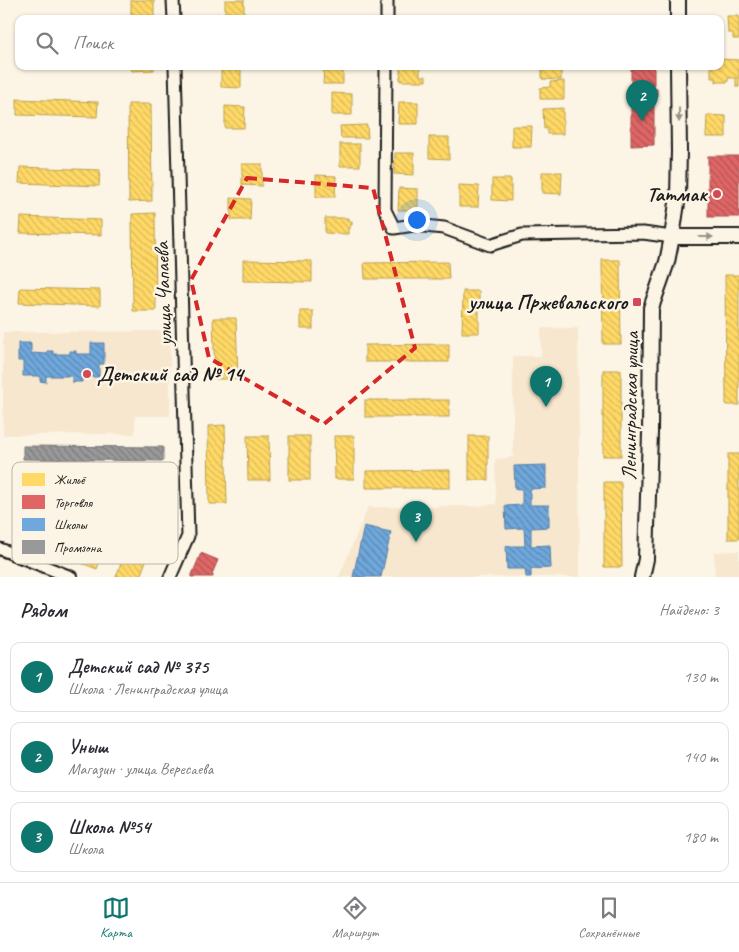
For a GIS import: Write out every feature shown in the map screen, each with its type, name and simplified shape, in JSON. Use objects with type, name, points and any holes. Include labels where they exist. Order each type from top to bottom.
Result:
[{"type":"main road","points":[[678,0],[678,15]]},
{"type":"main road","name":"Ленинградская улица","points":[[642,577],[646,559],[651,308],[667,262],[678,196],[678,70]]},
{"type":"main road","points":[[672,237],[739,237]]},
{"type":"street","points":[[173,0],[174,15]]},
{"type":"street","points":[[387,0],[387,15]]},
{"type":"street","name":"улица Чапаева","points":[[175,70],[188,536],[178,559]]},
{"type":"street","points":[[386,70],[385,210],[394,228],[414,225],[444,228],[490,245],[522,234],[643,233],[672,237]]},
{"type":"street","points":[[0,549],[12,554]]},
{"type":"street","points":[[38,564],[71,577]]},
{"type":"street","name":"улица Чапаева","points":[[170,577],[176,564]]},
{"type":"highlighted area","points":[[247,178],[373,188],[415,348],[324,424],[209,358],[191,280]]},
{"type":"shaded area","points":[[541,328],[578,328],[580,577],[339,577],[368,507],[478,506],[496,504],[495,459],[513,457],[513,356],[541,356]]},
{"type":"shaded area","name":"Детский сад № 14","points":[[170,331],[170,416],[135,416],[135,434],[3,435],[3,332]]},
{"type":"shaded area","points":[[739,551],[739,577],[715,577],[714,552]]},
{"type":"building: Жильё","points":[[131,0],[154,0],[154,15],[131,15]]},
{"type":"building: Жильё","points":[[225,0],[244,0],[244,14],[225,13]]},
{"type":"building: Жильё","points":[[727,16],[739,16],[739,39],[733,39],[733,33],[728,33]]},
{"type":"building: Жильё","points":[[724,59],[739,60],[739,87],[736,87],[736,78],[728,78],[728,82],[716,82],[716,78],[711,78],[711,70],[724,70]]},
{"type":"building: Жильё","points":[[221,70],[241,70],[241,88],[221,87]]},
{"type":"building: Жильё","points":[[324,70],[343,70],[343,84],[323,84]]},
{"type":"building: Жильё","points":[[400,70],[420,70],[420,76],[426,76],[426,81],[400,81]]},
{"type":"building: Жильё","points":[[542,70],[561,70],[561,80],[542,79]]},
{"type":"building: Жильё","points":[[564,81],[564,99],[540,99],[540,88],[550,87],[550,82]]},
{"type":"building: Жильё","points":[[332,93],[352,94],[352,115],[332,115]]},
{"type":"building: Жильё","points":[[17,99],[98,102],[97,117],[17,115]]},
{"type":"building: Жильё","points":[[399,102],[418,102],[418,124],[398,124]]},
{"type":"building: Жильё","points":[[128,104],[151,104],[152,201],[129,202]]},
{"type":"building: Жильё","points":[[225,106],[245,107],[244,128],[225,128]]},
{"type":"building: Жильё","points":[[563,108],[563,134],[547,134],[547,128],[544,129],[543,109]]},
{"type":"building: Жильё","points":[[707,115],[726,116],[726,137],[706,137]]},
{"type":"building: Жильё","points":[[367,125],[368,138],[341,138],[340,126]]},
{"type":"building: Жильё","points":[[512,126],[532,126],[531,147],[512,147]]},
{"type":"building: Жильё","points":[[429,137],[449,137],[449,159],[429,158]]},
{"type":"building: Жильё","points":[[340,144],[360,144],[360,166],[340,166]]},
{"type":"building: Жильё","points":[[395,153],[414,153],[414,175],[394,174]]},
{"type":"building: Жильё","points":[[242,164],[262,164],[262,186],[242,185]]},
{"type":"building: Жильё","points":[[20,167],[100,170],[99,186],[19,183]]},
{"type":"building: Жильё","points":[[542,172],[562,172],[561,194],[542,193]]},
{"type":"building: Жильё","points":[[316,175],[336,176],[335,197],[316,197]]},
{"type":"building: Жильё","points":[[492,179],[511,179],[511,201],[492,200]]},
{"type":"building: Жильё","points":[[459,185],[479,186],[478,207],[459,207]]},
{"type":"building: Жильё","points":[[399,188],[418,189],[418,210],[398,210]]},
{"type":"building: Жильё","points":[[231,198],[251,199],[250,220],[231,220]]},
{"type":"building: Жильё","points":[[155,213],[156,311],[133,311],[132,214]]},
{"type":"building: Жильё","points":[[21,217],[101,220],[101,235],[20,233]]},
{"type":"building: Жильё","points":[[325,218],[348,218],[348,221],[352,221],[352,225],[348,228],[348,234],[325,233]]},
{"type":"building: Жильё","points":[[243,260],[312,261],[312,282],[243,281]]},
{"type":"building: Жильё","points":[[602,260],[620,260],[621,344],[603,344]]},
{"type":"building: Жильё","points":[[448,262],[449,279],[365,279],[364,263]]},
{"type":"building: Жильё","points":[[725,275],[739,275],[739,405],[726,405]]},
{"type":"building: Жильё","points":[[20,288],[100,290],[100,306],[19,303]]},
{"type":"building: Жильё","points":[[463,291],[479,291],[479,333],[462,333]]},
{"type":"building: Жильё","points":[[300,311],[313,311],[313,329],[300,329]]},
{"type":"building: Жильё","points":[[213,318],[236,318],[238,379],[215,379]]},
{"type":"building: Жильё","points":[[449,344],[449,362],[365,362],[365,345]]},
{"type":"building: Жильё","points":[[603,370],[621,370],[621,456],[603,456]]},
{"type":"building: Жильё","points":[[365,400],[449,400],[449,417],[365,417]]},
{"type":"building: Жильё","points":[[225,425],[227,504],[209,504],[208,426]]},
{"type":"building: Жильё","points":[[247,436],[269,436],[270,480],[248,480]]},
{"type":"building: Жильё","points":[[289,436],[310,436],[310,480],[289,480]]},
{"type":"building: Жильё","points":[[334,436],[354,436],[354,479],[335,479]]},
{"type":"building: Жильё","points":[[469,436],[488,436],[488,480],[469,480]]},
{"type":"building: Жильё","points":[[728,454],[739,454],[739,539],[728,539]]},
{"type":"building: Жильё","points":[[450,470],[450,488],[366,488],[366,471]]},
{"type":"building: Жильё","points":[[604,482],[621,482],[622,567],[604,567]]},
{"type":"building: Жильё","points":[[84,564],[99,564],[97,569]]},
{"type":"building: Жильё","points":[[121,564],[145,564],[140,577],[116,577]]},
{"type":"building: Торговля","points":[[631,70],[654,70],[654,89],[657,89],[657,96],[654,96],[654,145],[631,146]]},
{"type":"building: Торговля","points":[[708,156],[739,156],[739,217],[708,217]]},
{"type":"building: Торговля","points":[[201,553],[218,560],[212,574],[213,577],[191,577]]},
{"type":"building: Школы","points":[[18,343],[31,343],[31,353],[47,354],[47,351],[53,351],[53,354],[70,354],[70,351],[76,351],[76,354],[91,354],[91,343],[104,343],[104,364],[99,364],[99,377],[82,377],[82,382],[72,382],[72,376],[46,376],[46,382],[40,381],[40,376],[23,376],[23,361],[18,361]]},
{"type":"building: Школы","points":[[546,465],[546,488],[530,489],[530,505],[549,505],[549,527],[531,528],[531,546],[550,545],[551,568],[531,569],[531,577],[526,577],[525,569],[507,569],[506,546],[525,546],[524,528],[506,529],[505,506],[522,505],[522,489],[515,489],[514,466]]},
{"type":"building: Школы","points":[[364,526],[391,532],[381,577],[353,577]]},
{"type":"building: Промзона","points":[[23,446],[163,447],[163,461],[23,459]]},
{"type":"tram line","points":[[0,555],[12,560]]},
{"type":"tram line","points":[[22,564],[54,577]]},
{"type":"place","name":"Уныш","points":[[642,121]]},
{"type":"place","name":"Татмак","points":[[717,194]]},
{"type":"place","name":"улица Пржевальского","points":[[637,302]]},
{"type":"place","name":"Детский сад № 14","points":[[87,374]]},
{"type":"place","name":"Детский сад № 375","points":[[546,407]]},
{"type":"place","name":"Школа №54","points":[[416,542]]}]
